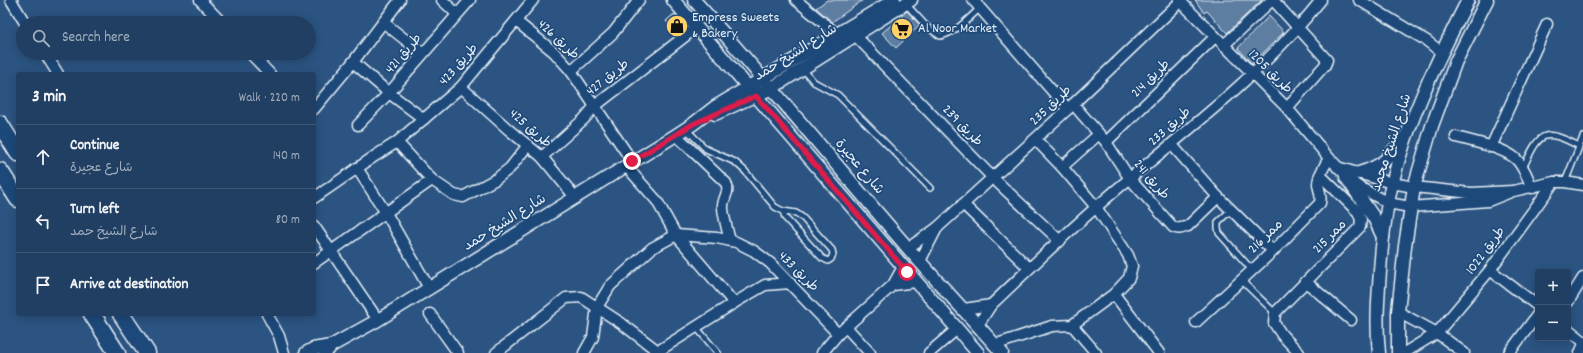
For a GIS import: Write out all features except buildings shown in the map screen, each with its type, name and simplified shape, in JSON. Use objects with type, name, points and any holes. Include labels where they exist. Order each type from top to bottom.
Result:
[{"type":"main road","points":[[0,124],[16,150]]},
{"type":"main road","points":[[3,181],[16,196]]},
{"type":"main road","points":[[122,316],[148,353]]},
{"type":"main road","points":[[96,320],[105,353]]},
{"type":"main road","points":[[96,320],[117,353]]},
{"type":"street","points":[[11,0],[21,16]]},
{"type":"street","points":[[200,0],[215,16]]},
{"type":"street","points":[[316,107],[353,62],[400,0]]},
{"type":"street","points":[[442,0],[457,14]]},
{"type":"street","name":"طريق 421","points":[[358,125],[389,93],[422,53],[470,0]]},
{"type":"street","points":[[571,72],[613,32],[639,0]]},
{"type":"street","points":[[673,0],[915,282],[978,353]]},
{"type":"street","name":"شارع عجيرة","points":[[694,0],[764,78],[908,248],[964,309],[998,349]]},
{"type":"street","points":[[796,0],[841,38]]},
{"type":"street","name":"طريق 241","points":[[973,0],[1071,107],[1099,134],[1106,142],[1130,179],[1173,227],[1177,229],[1188,226],[1218,197]]},
{"type":"street","name":"طريق 1205","points":[[1180,0],[1287,108],[1337,167],[1356,185],[1388,203],[1410,207],[1488,201],[1513,191]]},
{"type":"street","name":"طريق 235","points":[[908,248],[937,228],[1036,140],[1180,0]]},
{"type":"street","points":[[1224,45],[1272,0],[1327,60],[1325,65],[1287,108]]},
{"type":"street","name":"طريق 233","points":[[978,325],[991,305],[1096,207],[1172,145],[1252,74],[1298,29],[1321,0]]},
{"type":"street","points":[[1360,0],[1427,41],[1441,52]]},
{"type":"street","name":"شارع الشيخ محمد","points":[[1379,353],[1379,282],[1383,237],[1392,183],[1409,129],[1441,52],[1468,0]]},
{"type":"street","points":[[1398,353],[1398,312],[1410,207],[1414,187],[1432,126],[1456,61],[1487,0]]},
{"type":"street","name":"شارع الشيخ حمد","points":[[306,353],[313,349],[331,351],[429,288],[685,129],[714,107],[752,91],[772,88],[802,68],[851,31],[904,1]]},
{"type":"street","name":"طريق 423","points":[[316,197],[397,142],[461,87],[516,21],[529,2]]},
{"type":"street","name":"طريق 426","points":[[516,21],[554,52],[571,72],[595,106],[629,164],[657,201],[676,235],[734,303]]},
{"type":"street","points":[[383,22],[422,53]]},
{"type":"street","points":[[1491,147],[1547,24]]},
{"type":"street","name":"طريق 427","points":[[542,157],[584,119],[595,106],[697,27]]},
{"type":"street","name":"طريق 239","points":[[851,31],[993,178],[1060,241]]},
{"type":"street","name":"طريق 214","points":[[1106,142],[1215,37]]},
{"type":"street","name":"شارع الشيخ حمد","points":[[752,91],[764,78],[841,38]]},
{"type":"street","points":[[49,60],[57,72]]},
{"type":"street","points":[[257,60],[268,72]]},
{"type":"street","points":[[353,62],[389,93],[424,119]]},
{"type":"street","name":"طريق 425","points":[[461,87],[542,157],[575,197]]},
{"type":"street","points":[[685,129],[728,187],[728,192],[722,205],[730,241]]},
{"type":"street","points":[[1359,173],[1378,166],[1388,158],[1409,129]]},
{"type":"street","points":[[1062,167],[1099,134]]},
{"type":"street","points":[[1456,136],[1491,147],[1515,159],[1523,169],[1532,188]]},
{"type":"street","points":[[998,349],[1052,326],[1072,324],[1114,294],[1129,278],[1132,266],[1128,255],[1096,207],[1062,167],[1036,140]]},
{"type":"street","points":[[397,142],[432,180],[454,195],[463,197],[496,179],[510,168],[528,145]]},
{"type":"street","points":[[1172,145],[1218,197],[1273,251]]},
{"type":"street","name":"ممر 216","points":[[1196,322],[1273,251],[1320,203],[1321,197],[1318,184],[1320,175],[1329,158]]},
{"type":"street","points":[[1337,167],[1392,183],[1414,187],[1471,193],[1513,191],[1554,182],[1583,185]]},
{"type":"street","points":[[357,168],[386,213],[429,288]]},
{"type":"street","name":"ممر 215","points":[[1275,314],[1360,227],[1361,220],[1358,212],[1320,175]]},
{"type":"street","points":[[1346,177],[1374,218],[1383,237]]},
{"type":"street","points":[[316,262],[432,180]]},
{"type":"street","name":"طريق 1022","points":[[1404,353],[1437,333],[1490,270],[1554,182]]},
{"type":"street","points":[[963,204],[1030,268]]},
{"type":"street","name":"طريق 235","points":[[920,261],[937,228]]},
{"type":"street","points":[[316,229],[378,320]]},
{"type":"street","points":[[584,353],[593,337],[597,307],[610,286],[652,248],[676,235]]},
{"type":"street","name":"طريق 433","points":[[676,235],[717,238],[736,242],[754,251],[770,263],[842,331],[870,353]]},
{"type":"street","points":[[765,285],[769,277],[770,263]]},
{"type":"street","points":[[822,353],[842,331],[893,285],[903,267]]},
{"type":"street","points":[[1490,270],[1537,305]]},
{"type":"street","points":[[1571,297],[1583,278]]},
{"type":"street","points":[[893,285],[915,282]]},
{"type":"street","points":[[1306,282],[1351,320]]},
{"type":"street","points":[[496,353],[566,298],[581,297],[621,323],[658,352],[765,285],[790,283]]},
{"type":"street","points":[[1114,294],[1158,353]]},
{"type":"street","points":[[964,309],[991,305]]},
{"type":"street","points":[[1398,312],[1437,333],[1464,353]]},
{"type":"street","points":[[430,314],[454,351]]},
{"type":"street","points":[[1275,314],[1274,323],[1282,335],[1299,353]]},
{"type":"street","points":[[268,316],[279,336],[284,353]]},
{"type":"street","points":[[1509,353],[1535,318]]},
{"type":"street","points":[[1072,324],[1096,353]]},
{"type":"street","points":[[929,353],[957,329]]},
{"type":"street","points":[[1571,331],[1583,341]]},
{"type":"street","points":[[1580,353],[1583,346]]},
{"type":"lane","points":[[904,1],[926,28],[940,36],[948,34],[957,28],[980,8]]},
{"type":"lane","points":[[802,68],[814,82],[838,95],[930,188]]},
{"type":"lane","points":[[685,129],[706,148],[735,162],[745,171],[775,207],[783,211],[796,213],[802,216],[832,250],[834,254],[831,259],[828,261],[822,258],[788,222],[783,211]]},
{"type":"lane","points":[[1523,169],[1538,140],[1545,135],[1552,134],[1579,146]]},
{"type":"lane","points":[[1565,182],[1583,137]]},
{"type":"lane","points":[[1231,210],[1218,222],[1219,233],[1252,270]]},
{"type":"lane","points":[[1241,280],[1275,314]]},
{"type":"lane","points":[[696,327],[718,353]]},
{"type":"place","name":"Empress Sweets & Bakery","points":[[677,26]]},
{"type":"place","name":"Al Noor Market","points":[[902,29]]},
{"type":"route","points":[[632,161],[693,124],[756,96],[907,272]]}]
